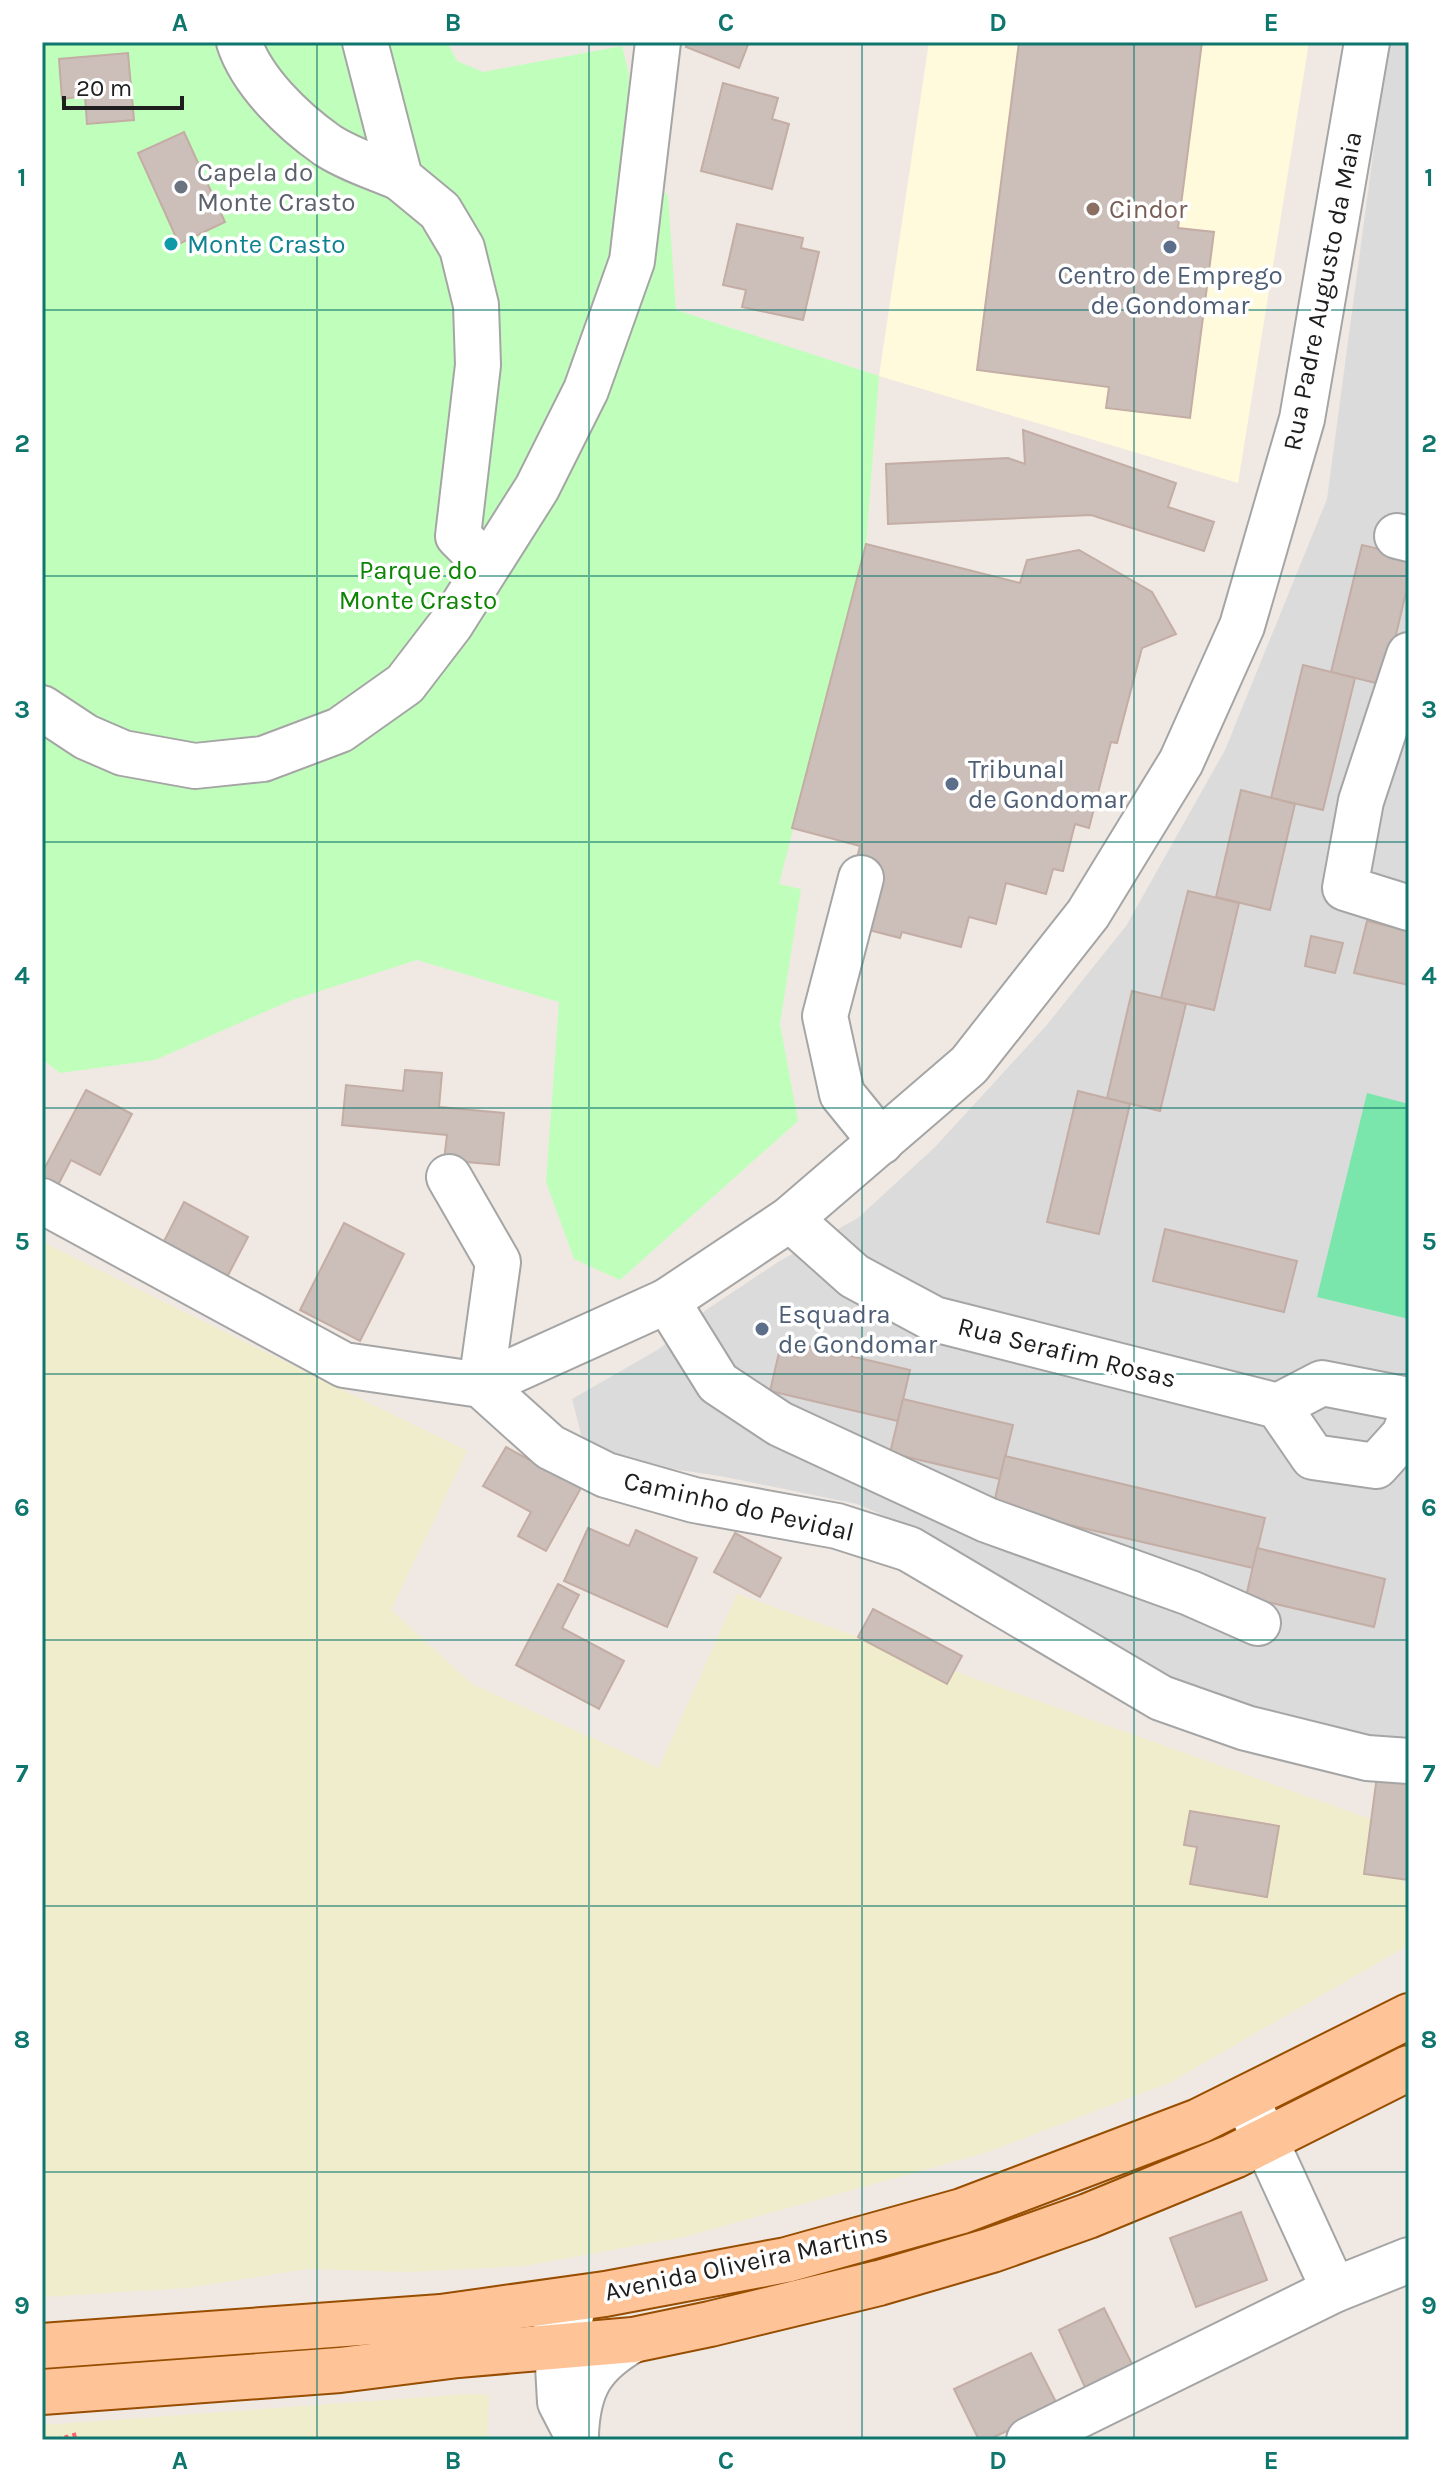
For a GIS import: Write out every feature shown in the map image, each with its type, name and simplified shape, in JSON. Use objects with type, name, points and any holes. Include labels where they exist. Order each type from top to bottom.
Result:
[{"type":"main road","name":"Avenida Oliveira Martins","points":[[42,2346],[441,2317],[786,2260],[962,2211],[1199,2121],[1409,2016]]},
{"type":"main road","name":"Avenida Oliveira Martins","points":[[42,2392],[340,2370],[633,2340],[864,2287],[992,2250],[1103,2210],[1265,2141],[1409,2068]]},
{"type":"street","points":[[239,42],[262,81],[289,114],[329,146],[400,178],[440,211],[462,248],[476,305],[478,365],[458,536],[487,565]]},
{"type":"street","points":[[365,42],[400,178]]},
{"type":"street","points":[[42,708],[86,737],[123,753],[195,766],[263,759],[340,730],[405,684],[451,624],[537,488],[586,390],[632,261],[658,42]]},
{"type":"street","name":"Rua Padre Augusto da Maia","points":[[481,1385],[667,1301],[790,1219],[969,1065],[1088,914],[1181,762],[1236,640],[1302,419],[1367,42]]},
{"type":"street","points":[[1409,655],[1361,801],[1345,888],[1409,908]]},
{"type":"street","points":[[861,878],[825,1016],[842,1094],[881,1142]]},
{"type":"street","points":[[42,1201],[344,1365],[481,1385],[498,1262],[449,1177]]},
{"type":"street","name":"Rua Serafim Rosas","points":[[790,1219],[854,1276],[934,1319],[1278,1406]]},
{"type":"street","points":[[667,1301],[718,1383],[780,1424],[987,1520],[1190,1593],[1258,1623]]},
{"type":"street","points":[[1409,1400],[1322,1383],[1278,1406],[1313,1457],[1376,1466],[1404,1435],[1409,1422]]},
{"type":"street","name":"Caminho do Pevidal","points":[[481,1385],[550,1447],[606,1475],[694,1500],[837,1526],[909,1549],[1161,1698],[1246,1728],[1367,1758],[1409,1761]]},
{"type":"street","points":[[1246,2098],[1334,2290]]},
{"type":"street","points":[[1029,2440],[1334,2290],[1409,2260]]},
{"type":"street","points":[[571,2425],[557,2346],[559,2322],[569,2316],[646,2306],[686,2278]]},
{"type":"street","points":[[571,2425],[585,2384],[601,2362],[633,2340]]},
{"type":"street","points":[[340,2370],[501,2366],[522,2371],[571,2425]]},
{"type":"shaded area","name":"Cindor","points":[[929,42],[1309,42],[1238,483],[879,376]]},
{"type":"shaded area","points":[[1388,42],[1409,42],[1409,1737],[1362,1737],[1261,1709],[1162,1674],[1039,1606],[936,1538],[857,1504],[720,1476],[632,1463],[582,1438],[572,1399],[659,1349],[706,1310],[778,1262],[858,1218],[936,1146],[1046,1026],[1126,926],[1225,750],[1327,499]]},
{"type":"shaded area","points":[[42,1242],[467,1451],[391,1610],[472,1684],[659,1768],[737,1594],[1379,1822],[1409,1896],[1409,1945],[1169,2083],[985,2153],[684,2237],[524,2266],[410,2272],[308,2269],[187,2288],[42,2297]]},
{"type":"shaded area","points":[[467,2394],[489,2395],[487,2440],[42,2440],[42,2425]]},
{"type":"green space","name":"Parque do Monte Crasto","points":[[42,42],[447,42],[457,61],[483,72],[622,46],[629,74],[628,148],[668,196],[676,310],[879,376],[866,544],[779,884],[801,889],[780,1024],[798,1121],[620,1280],[574,1259],[546,1182],[559,1002],[417,960],[292,1000],[155,1060],[60,1073],[42,1059]]},
{"type":"green space","points":[[1367,1093],[1409,1104],[1409,1319],[1317,1297]]},
{"type":"building","points":[[688,42],[749,42],[739,68],[686,47]]},
{"type":"building","points":[[1019,42],[1202,42],[1178,228],[1214,232],[1190,418],[1106,408],[1109,387],[977,370]]},
{"type":"building","points":[[128,53],[134,120],[87,124],[85,96],[62,99],[59,59]]},
{"type":"building","points":[[723,83],[778,98],[772,119],[789,124],[772,189],[701,171]]},
{"type":"building","name":"Capela do Monte Crasto","points":[[184,132],[225,222],[179,244],[138,153]]},
{"type":"building","points":[[737,224],[803,238],[801,248],[819,252],[803,320],[742,307],[746,290],[723,285]]},
{"type":"building","points":[[1023,430],[1176,483],[1168,507],[1214,522],[1204,551],[1091,515],[888,524],[886,464],[1008,458],[1025,464]]},
{"type":"building","name":"Tribunal de Gondomar","points":[[866,544],[1020,583],[1027,560],[1079,550],[1152,592],[1176,634],[1142,648],[1117,743],[1111,742],[1089,828],[1075,824],[1063,871],[1053,869],[1046,894],[1006,883],[996,924],[969,917],[961,947],[902,932],[900,938],[865,929],[880,868],[856,862],[860,846],[792,828]]},
{"type":"building","points":[[1362,545],[1409,556],[1409,580],[1384,685],[1331,672]]},
{"type":"building","points":[[1303,665],[1355,678],[1323,810],[1271,798]]},
{"type":"building","points":[[1241,790],[1295,804],[1270,910],[1216,897]]},
{"type":"building","points":[[1188,891],[1239,903],[1214,1010],[1161,998]]},
{"type":"building","points":[[1367,921],[1409,931],[1409,985],[1354,973]]},
{"type":"building","points":[[1311,936],[1343,943],[1335,973],[1305,966]]},
{"type":"building","points":[[1132,991],[1186,1004],[1160,1111],[1107,1098]]},
{"type":"building","points":[[405,1070],[442,1073],[439,1107],[504,1113],[499,1165],[444,1160],[447,1135],[342,1125],[346,1085],[403,1091]]},
{"type":"building","points":[[86,1090],[132,1114],[100,1175],[71,1160],[58,1185],[42,1173]]},
{"type":"building","points":[[1078,1091],[1130,1104],[1099,1234],[1047,1222]]},
{"type":"building","points":[[184,1202],[248,1237],[225,1281],[161,1247]]},
{"type":"building","points":[[344,1223],[404,1254],[360,1341],[300,1310]]},
{"type":"building","points":[[1165,1229],[1297,1261],[1284,1312],[1153,1281]]},
{"type":"building","points":[[782,1340],[910,1370],[898,1421],[770,1391]]},
{"type":"building","points":[[903,1399],[1013,1425],[1000,1479],[890,1453]]},
{"type":"building","points":[[506,1447],[581,1488],[546,1551],[518,1536],[531,1512],[483,1486]]},
{"type":"building","points":[[1005,1456],[1265,1518],[1253,1568],[993,1507]]},
{"type":"building","points":[[588,1528],[629,1546],[636,1530],[697,1558],[667,1627],[564,1581]]},
{"type":"building","points":[[735,1533],[781,1558],[760,1597],[714,1572]]},
{"type":"building","points":[[1257,1548],[1385,1579],[1374,1627],[1246,1597]]},
{"type":"building","points":[[558,1584],[579,1595],[562,1628],[624,1661],[599,1709],[516,1665]]},
{"type":"building","points":[[873,1609],[962,1656],[947,1684],[858,1637]]},
{"type":"building","points":[[1377,1776],[1409,1780],[1409,1880],[1364,1874]]},
{"type":"building","points":[[1190,1811],[1279,1826],[1267,1897],[1190,1884],[1197,1847],[1184,1845]]},
{"type":"building","points":[[1241,2212],[1267,2280],[1196,2307],[1170,2238]]},
{"type":"building","points":[[1104,2308],[1137,2374],[1088,2394],[1059,2330]]},
{"type":"building","points":[[1031,2353],[1059,2408],[987,2440],[979,2440],[954,2389]]},
{"type":"place","name":"Capela do Monte Crasto","points":[[181,187]]},
{"type":"place","name":"Cindor","points":[[1093,209]]},
{"type":"place","name":"Monte Crasto","points":[[171,244]]},
{"type":"place","name":"Centro de Emprego de Gondomar","points":[[1170,247]]},
{"type":"place","name":"Tribunal de Gondomar","points":[[952,784]]},
{"type":"place","name":"Esquadra de Gondomar","points":[[762,1329]]}]
